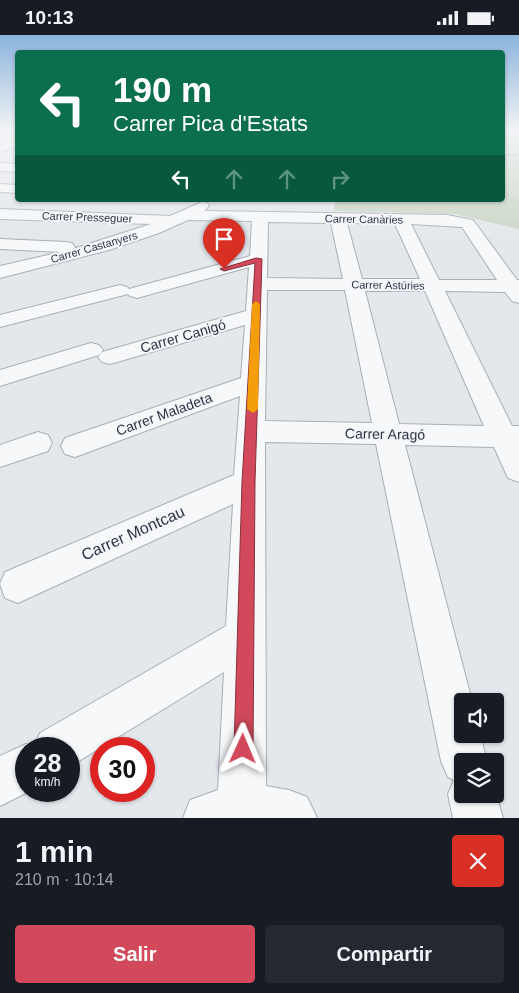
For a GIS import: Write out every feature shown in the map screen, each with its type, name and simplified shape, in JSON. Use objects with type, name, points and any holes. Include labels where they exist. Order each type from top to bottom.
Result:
[{"type":"street","points":[[0,188],[15,189]]},
{"type":"street","name":"Carrer Presseguer","points":[[0,214],[190,212],[260,217]]},
{"type":"street","name":"Carrer Castanyers","points":[[0,272],[97,249],[129,239],[190,212]]},
{"type":"street","points":[[260,217],[252,431],[248,482],[245,637],[225,812],[289,815],[292,818]]},
{"type":"street","name":"Carrer Canàries","points":[[260,217],[447,220],[467,223],[517,290]]},
{"type":"street","points":[[338,218],[462,753]]},
{"type":"street","points":[[401,219],[511,437],[519,470]]},
{"type":"street","points":[[0,244],[97,249]]},
{"type":"street","name":"Carrer Astúries","points":[[0,321],[128,291],[258,271],[353,285],[434,285],[517,290]]},
{"type":"street","name":"Carrer Canigó","points":[[0,378],[256,315]]},
{"type":"street","name":"Carrer Maladeta","points":[[75,446],[254,382]]},
{"type":"street","name":"Carrer Aragó","points":[[252,431],[511,437]]},
{"type":"street","points":[[0,456],[38,443]]},
{"type":"street","name":"Carrer Montcau","points":[[18,585],[248,482]]},
{"type":"street","points":[[76,737],[245,637]]},
{"type":"street","points":[[0,782],[15,773]]},
{"type":"street","points":[[474,803],[478,818]]},
{"type":"green space","points":[[505,168],[519,168],[519,229],[455,214],[334,211],[335,202],[505,202]]},
{"type":"slow traffic","points":[[253,409],[256,304]]},
{"type":"route","points":[[224,269],[258,259],[252,431],[248,482],[243,749]]}]
